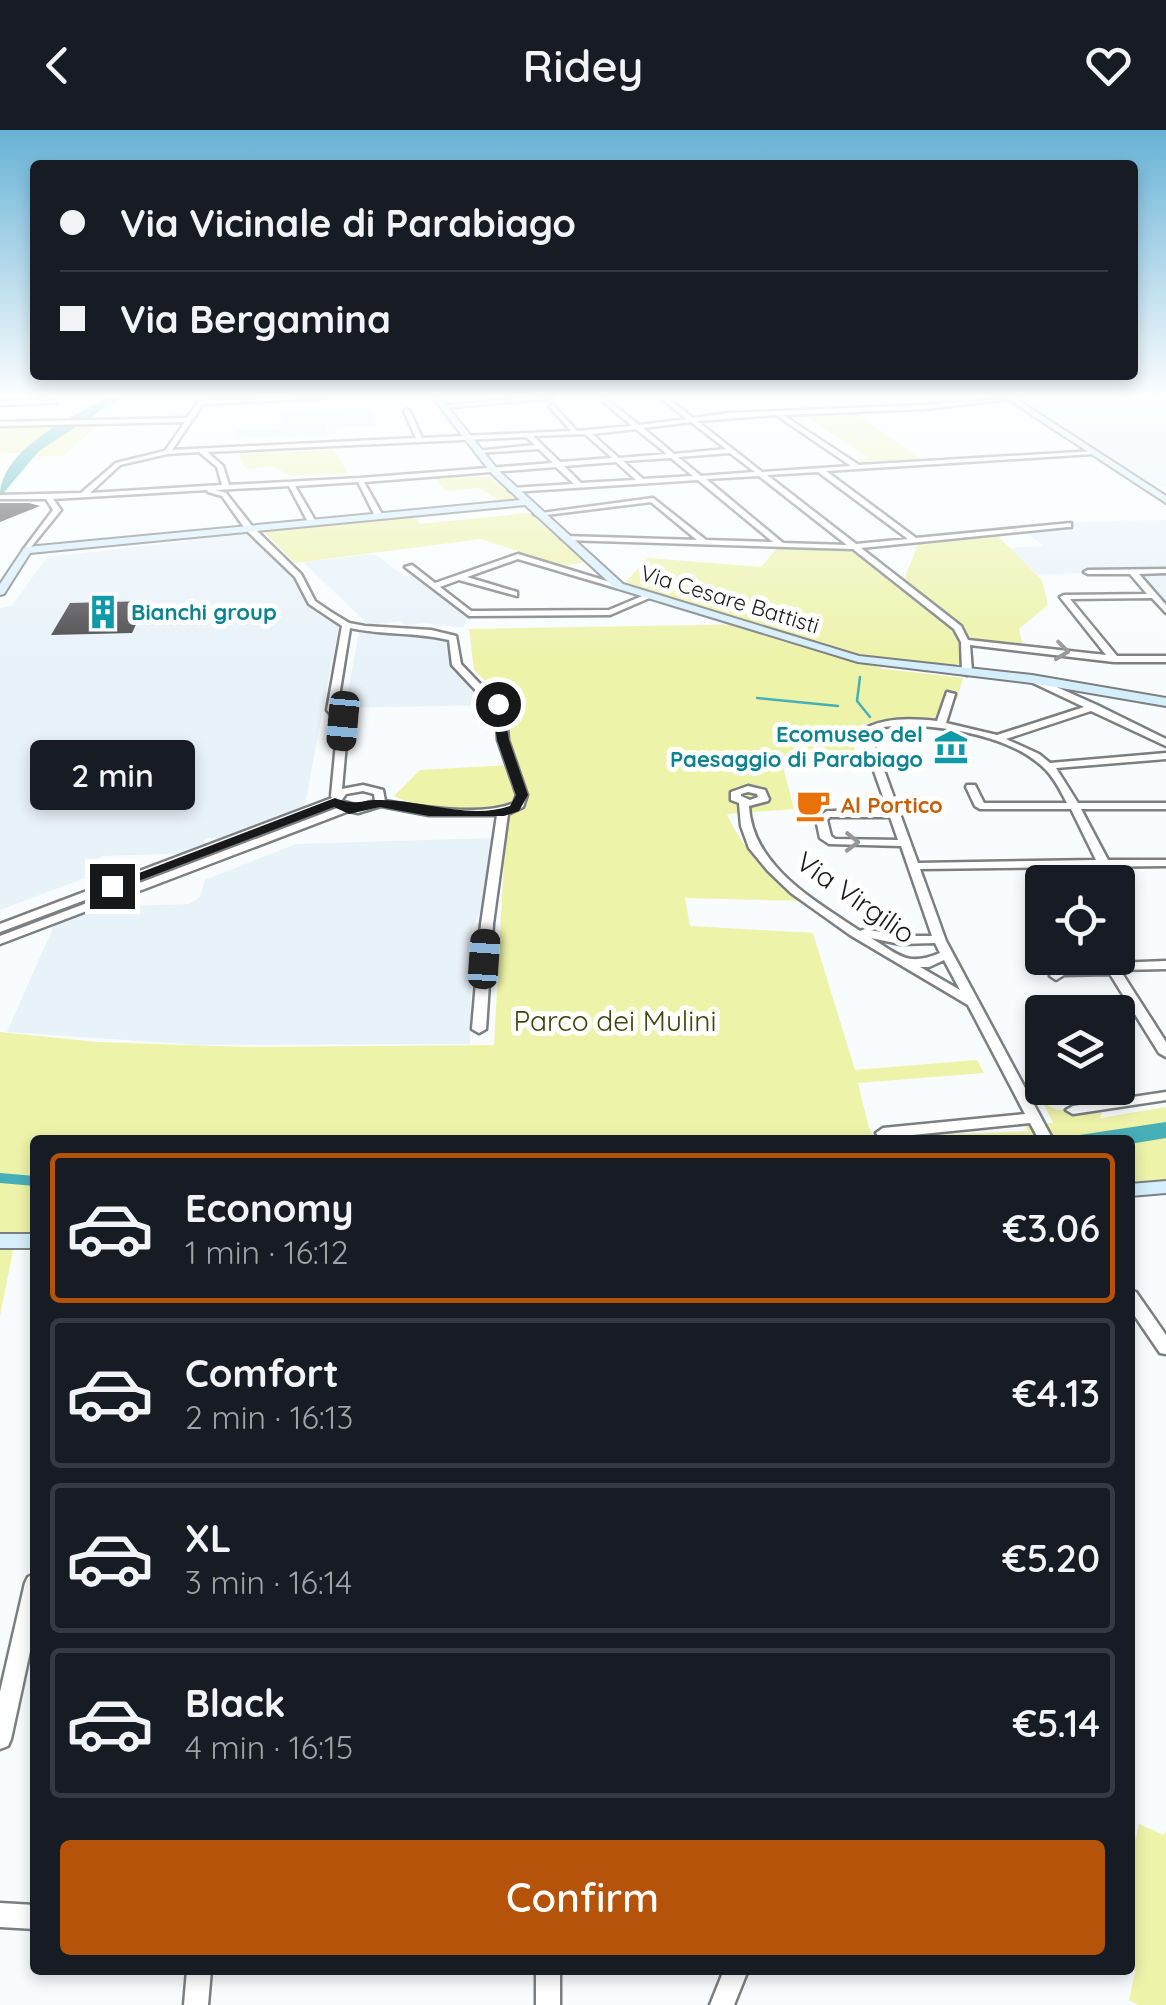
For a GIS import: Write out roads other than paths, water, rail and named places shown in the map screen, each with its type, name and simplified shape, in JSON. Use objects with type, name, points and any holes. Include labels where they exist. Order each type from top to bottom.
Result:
[{"type":"street","points":[[82,494],[93,486]]},
{"type":"street","points":[[0,497],[267,486]]},
{"type":"street","points":[[292,486],[312,522]]},
{"type":"street","points":[[363,486],[379,516]]},
{"type":"street","name":"Via Cesare Battisti","points":[[508,486],[619,586],[853,658],[1032,680],[1166,702]]},
{"type":"street","points":[[512,490],[585,486]]},
{"type":"street","points":[[709,486],[780,544]]},
{"type":"street","points":[[775,486],[958,628],[965,642],[967,672]]},
{"type":"street","points":[[840,486],[914,540]]},
{"type":"street","points":[[1144,486],[1166,500]]},
{"type":"street","points":[[0,928],[339,802],[366,809],[380,803],[429,812],[504,812],[519,805],[522,795],[503,740],[501,711],[457,665],[453,638],[346,625],[312,602],[298,576],[248,528],[224,494],[205,490]]},
{"type":"street","points":[[0,592],[56,506],[48,497]]},
{"type":"street","points":[[538,514],[653,500],[704,542]]},
{"type":"street","points":[[27,550],[525,502]]},
{"type":"street","points":[[565,538],[854,546],[1068,525]]},
{"type":"street","points":[[434,586],[518,556],[619,586]]},
{"type":"street","points":[[560,568],[595,564]]},
{"type":"street","points":[[572,572],[595,564]]},
{"type":"street","points":[[409,568],[469,612],[482,614],[610,612],[650,596]]},
{"type":"street","points":[[1088,572],[1166,571]]},
{"type":"street","points":[[1132,572],[1166,610]]},
{"type":"street","points":[[459,576],[514,594]]},
{"type":"street","points":[[1114,660],[1064,597],[1153,596]]},
{"type":"street","points":[[339,802],[343,721],[332,710],[346,625]]},
{"type":"street","points":[[965,642],[1114,660],[1166,659]]},
{"type":"street","points":[[1032,680],[1166,743]]},
{"type":"street","points":[[942,725],[950,694]]},
{"type":"street","points":[[998,738],[1094,707]]},
{"type":"street","points":[[883,1133],[1040,1128],[939,939],[865,735],[869,728],[882,724],[942,725],[998,738],[1026,750],[1048,766],[1104,864]]},
{"type":"street","points":[[1048,766],[1166,756]]},
{"type":"street","points":[[971,787],[980,806],[1166,806]]},
{"type":"street","points":[[0,940],[339,802],[348,790],[369,788],[382,796],[380,803]]},
{"type":"street","name":"Via Virgilio","points":[[744,803],[748,835],[762,857],[846,926],[975,1005]]},
{"type":"street","points":[[479,1029],[487,924],[504,812]]},
{"type":"street","points":[[894,814],[828,814],[821,819],[826,838],[833,842],[904,843]]},
{"type":"street","points":[[912,866],[1166,864]]},
{"type":"street","points":[[846,926],[878,936],[939,939]]},
{"type":"street","points":[[910,940],[896,946],[897,958],[925,964],[947,954]]},
{"type":"street","points":[[1135,965],[1166,966]]},
{"type":"street","points":[[1116,975],[1166,1052]]},
{"type":"street","points":[[1073,1110],[1166,1096]]},
{"type":"street","points":[[1135,1307],[1166,1348]]},
{"type":"street","points":[[0,1738],[30,1605]]},
{"type":"street","points":[[0,1915],[30,1916]]},
{"type":"street","points":[[196,2005],[199,1975]]},
{"type":"street","points":[[548,1975],[548,2005]]},
{"type":"street","points":[[722,2005],[734,1975]]},
{"type":"water","points":[[1166,1122],[1166,1138],[1135,1143],[1135,1135],[1079,1135]]},
{"type":"waterway","points":[[0,493],[4,486]]},
{"type":"waterway","points":[[860,677],[857,701],[870,717]]},
{"type":"waterway","points":[[757,698],[838,706]]},
{"type":"waterway","points":[[0,1178],[30,1181]]},
{"type":"place","name":"Bianchi group","points":[[103,612]]},
{"type":"place","name":"Ecomuseo del Paesaggio di Parabiago","points":[[951,747]]},
{"type":"place","name":"Al Portico","points":[[813,805]]},
{"type":"park label","name":"Parco dei Mulini","points":[[615,1020]]}]
